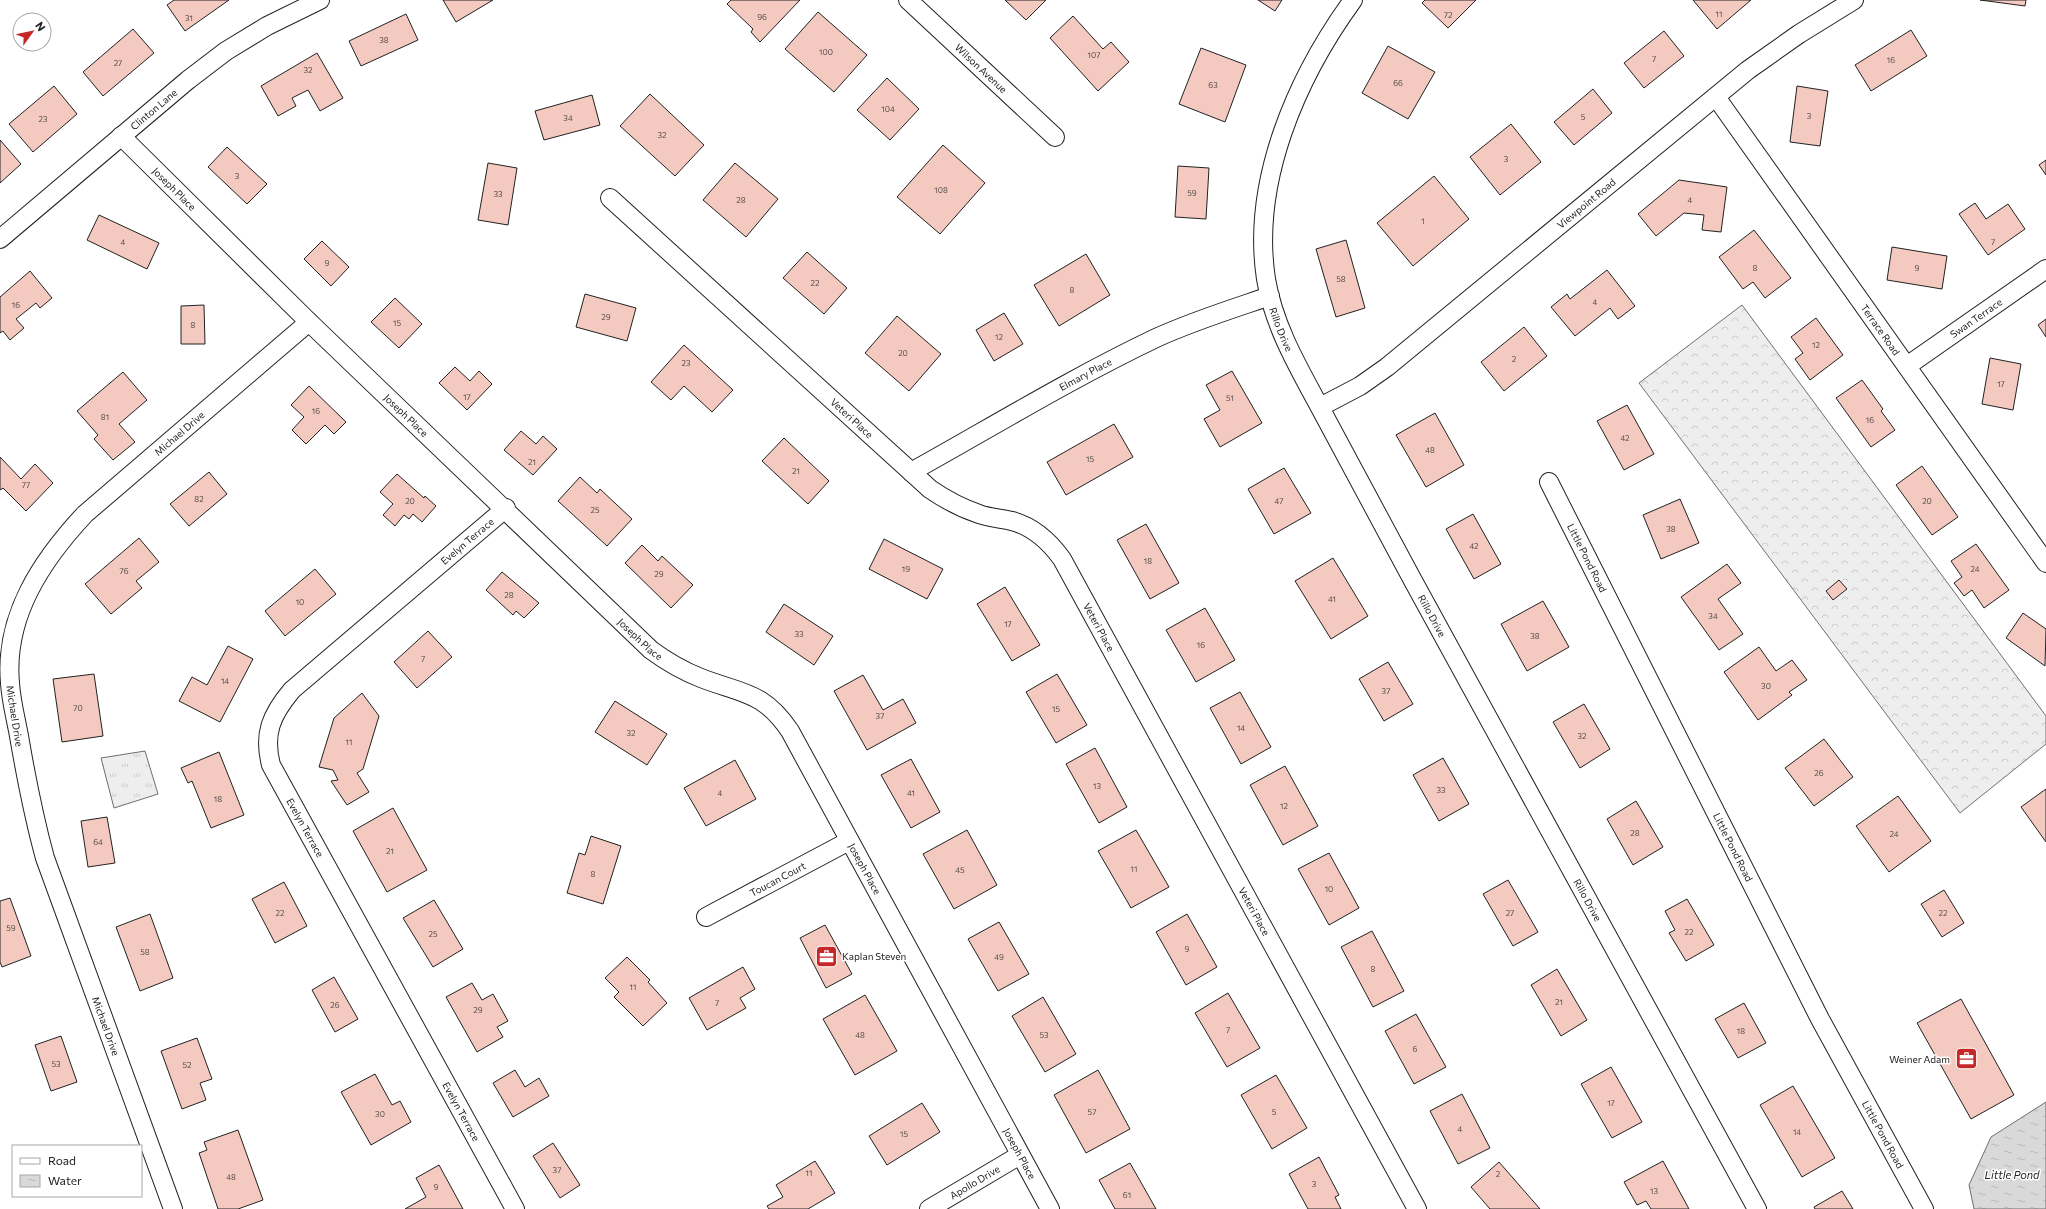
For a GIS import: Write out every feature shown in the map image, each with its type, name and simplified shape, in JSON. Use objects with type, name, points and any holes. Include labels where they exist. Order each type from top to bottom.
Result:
[{"type":"street","name":"Clinton Lane","points":[[0,239],[188,80],[226,51],[267,26],[320,0]]},
{"type":"street","name":"Wilson Avenue","points":[[908,0],[1055,137]]},
{"type":"street","name":"Rillo Drive","points":[[1353,0],[1334,26],[1302,84],[1282,131],[1268,190],[1263,233],[1266,277],[1273,307],[1295,361],[1377,515],[1757,1209]]},
{"type":"street","name":"Viewpoint Road","points":[[1320,406],[1360,386],[1387,367],[1748,70],[1800,34],[1854,0]]},
{"type":"street","name":"Terrace Road","points":[[1716,97],[2046,563]]},
{"type":"street","name":"Joseph Place","points":[[121,136],[309,322],[506,508],[651,650],[674,666],[701,678],[745,692],[771,709],[782,719],[790,731],[1050,1209]]},
{"type":"street","name":"Veteri Place","points":[[610,198],[930,490],[953,505],[980,515],[1013,522],[1033,530],[1050,543],[1062,559],[1417,1209]]},
{"type":"street","name":"Swan Terrace","points":[[1907,366],[2046,270]]},
{"type":"street","name":"Elmary Place","points":[[911,472],[1104,364],[1157,338],[1211,316],[1270,296]]},
{"type":"street","name":"Michael Drive","points":[[173,1209],[45,858],[34,815],[22,754],[10,682],[10,654],[16,624],[26,595],[42,566],[62,539],[85,514],[309,322]]},
{"type":"street","name":"Little Pond Road","points":[[1549,482],[1820,1019],[1924,1209]]},
{"type":"street","name":"Evelyn Terrace","points":[[506,508],[292,690],[282,701],[272,718],[267,737],[267,749],[271,765],[515,1209]]},
{"type":"street","name":"Toucan Court","points":[[706,917],[849,841]]},
{"type":"street","name":"Apollo Drive","points":[[928,1209],[1020,1155]]},
{"type":"green space","points":[[1742,305],[2046,716],[2046,744],[1960,813],[1639,383]]},
{"type":"green space","points":[[145,751],[158,794],[114,808],[101,758]]},
{"type":"water","name":"Little Pond","points":[[2046,1102],[2046,1209],[1974,1209],[1969,1185],[1991,1137]]},
{"type":"building","points":[[174,0],[229,0],[185,31],[167,5]]},
{"type":"building","points":[[443,0],[493,0],[456,22]]},
{"type":"building","points":[[731,0],[800,0],[760,42],[751,32],[753,29],[727,4]]},
{"type":"building","points":[[1005,0],[1046,0],[1026,20]]},
{"type":"building","points":[[1258,0],[1282,0],[1275,11]]},
{"type":"building","points":[[1425,0],[1476,0],[1448,28],[1422,3]]},
{"type":"building","points":[[1693,0],[1751,0],[1717,29]]},
{"type":"building","points":[[1980,0],[2026,0],[2025,6]]},
{"type":"building","points":[[818,12],[867,55],[834,92],[785,49]]},
{"type":"building","points":[[406,14],[418,40],[361,66],[349,41]]},
{"type":"building","points":[[1073,16],[1103,49],[1111,42],[1129,62],[1098,91],[1050,38]]},
{"type":"building","points":[[133,29],[154,53],[103,96],[83,72]]},
{"type":"building","points":[[1911,30],[1927,56],[1871,91],[1855,65]]},
{"type":"building","points":[[1664,31],[1684,56],[1644,88],[1624,63]]},
{"type":"building","points":[[1388,46],[1435,72],[1408,119],[1362,93]]},
{"type":"building","points":[[1201,48],[1246,65],[1225,122],[1179,104]]},
{"type":"building","points":[[317,53],[343,98],[320,111],[308,90],[292,98],[296,106],[278,116],[261,86]]},
{"type":"building","points":[[887,78],[919,109],[890,140],[857,110]]},
{"type":"building","points":[[54,86],[77,114],[33,152],[9,124]]},
{"type":"building","points":[[1797,86],[1828,91],[1820,146],[1790,142]]},
{"type":"building","points":[[1593,89],[1612,113],[1574,145],[1554,122]]},
{"type":"building","points":[[650,94],[704,145],[675,176],[620,126]]},
{"type":"building","points":[[592,95],[600,125],[544,140],[535,111]]},
{"type":"building","points":[[1511,124],[1541,162],[1500,195],[1470,157]]},
{"type":"building","points":[[0,140],[21,164],[0,183]]},
{"type":"building","points":[[943,145],[985,183],[940,234],[897,197]]},
{"type":"building","points":[[227,147],[267,184],[247,204],[208,167]]},
{"type":"building","points":[[2046,160],[2046,175],[2039,165]]},
{"type":"building","points":[[488,163],[517,168],[508,225],[478,220]]},
{"type":"building","points":[[735,163],[778,199],[746,237],[703,200]]},
{"type":"building","points":[[1178,166],[1209,168],[1206,219],[1175,217]]},
{"type":"building","points":[[1434,176],[1469,219],[1413,266],[1377,223]]},
{"type":"building","points":[[1679,180],[1727,187],[1721,232],[1702,230],[1704,215],[1684,213],[1656,236],[1638,214]]},
{"type":"building","points":[[1975,203],[1986,219],[2008,204],[2025,229],[1988,255],[1959,214]]},
{"type":"building","points":[[99,215],[159,243],[147,269],[87,240]]},
{"type":"building","points":[[1754,230],[1791,278],[1765,298],[1753,282],[1743,289],[1719,257]]},
{"type":"building","points":[[1346,240],[1365,308],[1336,317],[1316,249]]},
{"type":"building","points":[[322,241],[349,267],[331,286],[304,259]]},
{"type":"building","points":[[1892,247],[1947,256],[1942,289],[1887,280]]},
{"type":"building","points":[[807,252],[847,288],[824,314],[783,278]]},
{"type":"building","points":[[1086,254],[1110,295],[1059,326],[1034,285]]},
{"type":"building","points":[[1607,270],[1635,306],[1618,319],[1610,308],[1575,336],[1551,307],[1567,294],[1570,299]]},
{"type":"building","points":[[30,271],[52,298],[40,308],[36,303],[16,319],[24,328],[10,340],[3,331],[0,333],[0,297]]},
{"type":"building","points":[[585,294],[636,308],[627,341],[576,327]]},
{"type":"building","points":[[395,298],[422,324],[399,348],[371,322]]},
{"type":"building","points":[[204,305],[205,344],[181,344],[181,306]]},
{"type":"building","points":[[1004,313],[1023,344],[994,361],[976,330]]},
{"type":"building","points":[[897,316],[941,354],[909,391],[865,353]]},
{"type":"building","points":[[1816,318],[1843,355],[1810,380],[1795,359],[1803,353],[1791,337]]},
{"type":"building","points":[[2046,319],[2046,337],[2038,325]]},
{"type":"building","points":[[1524,327],[1547,356],[1504,391],[1481,362]]},
{"type":"building","points":[[684,345],[733,390],[712,412],[684,386],[671,400],[651,382]]},
{"type":"building","points":[[1990,358],[2021,364],[2013,410],[1982,404]]},
{"type":"building","points":[[455,367],[470,381],[479,371],[492,384],[467,410],[439,383]]},
{"type":"building","points":[[1232,371],[1262,423],[1220,447],[1204,419],[1220,410],[1206,385]]},
{"type":"building","points":[[123,372],[147,400],[119,424],[135,442],[113,460],[94,439],[98,435],[77,411]]},
{"type":"building","points":[[1862,380],[1883,409],[1881,411],[1895,430],[1871,447],[1836,398]]},
{"type":"building","points":[[309,386],[346,422],[334,434],[325,425],[306,444],[292,430],[304,417],[291,405]]},
{"type":"building","points":[[1627,405],[1654,454],[1624,470],[1597,421]]},
{"type":"building","points":[[1435,413],[1464,465],[1426,487],[1396,435]]},
{"type":"building","points":[[1114,424],[1133,457],[1066,495],[1047,462]]},
{"type":"building","points":[[521,431],[536,444],[543,436],[557,449],[533,475],[504,450]]},
{"type":"building","points":[[784,438],[829,481],[808,504],[762,461]]},
{"type":"building","points":[[0,457],[21,479],[35,464],[53,483],[26,511],[3,488],[0,490]]},
{"type":"building","points":[[1922,466],[1958,517],[1932,535],[1896,485]]},
{"type":"building","points":[[1284,468],[1311,513],[1274,534],[1248,489]]},
{"type":"building","points":[[209,472],[227,494],[189,526],[170,504]]},
{"type":"building","points":[[397,474],[424,498],[425,496],[436,506],[422,522],[413,514],[409,519],[404,515],[395,526],[383,515],[393,504],[380,492]]},
{"type":"building","points":[[580,477],[597,493],[600,489],[632,519],[607,546],[558,501]]},
{"type":"building","points":[[1680,499],[1699,543],[1661,559],[1643,515]]},
{"type":"building","points":[[1473,514],[1501,564],[1474,579],[1446,529]]},
{"type":"building","points":[[1146,524],[1179,583],[1150,599],[1117,540]]},
{"type":"building","points":[[139,538],[159,562],[136,581],[142,588],[111,614],[85,584]]},
{"type":"building","points":[[884,539],[943,569],[927,599],[869,569]]},
{"type":"building","points":[[1976,544],[2009,590],[1984,608],[1972,590],[1964,596],[1954,583],[1962,577],[1951,561]]},
{"type":"building","points":[[642,545],[658,561],[662,556],[693,585],[671,608],[625,563]]},
{"type":"building","points":[[1333,558],[1368,616],[1331,639],[1295,581]]},
{"type":"building","points":[[1727,564],[1741,583],[1718,599],[1743,634],[1719,650],[1681,597]]},
{"type":"building","points":[[315,569],[336,594],[285,636],[265,611]]},
{"type":"building","points":[[502,572],[539,603],[524,618],[516,611],[513,615],[486,590]]},
{"type":"building","points":[[1839,580],[1847,589],[1833,600],[1826,591]]},
{"type":"building","points":[[1005,587],[1040,645],[1012,661],[977,604]]},
{"type":"building","points":[[1543,601],[1569,647],[1527,671],[1501,624]]},
{"type":"building","points":[[784,604],[833,636],[814,665],[766,632]]},
{"type":"building","points":[[1205,608],[1235,660],[1196,682],[1166,630]]},
{"type":"building","points":[[2023,613],[2046,629],[2045,666],[2006,638]]},
{"type":"building","points":[[428,631],[452,657],[417,688],[394,662]]},
{"type":"building","points":[[228,646],[253,659],[220,722],[179,701],[192,677],[207,685]]},
{"type":"building","points":[[1759,647],[1776,671],[1792,660],[1807,680],[1789,692],[1792,695],[1758,720],[1724,672]]},
{"type":"building","points":[[1388,662],[1413,704],[1384,721],[1359,679]]},
{"type":"building","points":[[94,674],[103,736],[62,742],[53,679]]},
{"type":"building","points":[[1057,674],[1087,725],[1056,743],[1026,692]]},
{"type":"building","points":[[863,675],[883,710],[903,699],[916,723],[867,750],[834,691]]},
{"type":"building","points":[[1240,692],[1271,747],[1241,764],[1210,708]]},
{"type":"building","points":[[362,693],[379,716],[363,769],[357,773],[369,792],[347,805],[331,781],[338,780],[333,770],[319,767],[334,718]]},
{"type":"building","points":[[615,701],[667,734],[647,765],[595,732]]},
{"type":"building","points":[[1584,704],[1610,749],[1580,768],[1553,722]]},
{"type":"building","points":[[1824,739],[1853,777],[1814,806],[1785,768]]},
{"type":"building","points":[[1095,748],[1127,807],[1099,823],[1066,764]]},
{"type":"building","points":[[219,752],[244,815],[211,828],[192,781],[188,783],[181,768]]},
{"type":"building","points":[[1443,758],[1469,804],[1439,821],[1413,775]]},
{"type":"building","points":[[911,759],[940,812],[911,828],[881,775]]},
{"type":"building","points":[[735,760],[756,799],[706,826],[684,788]]},
{"type":"building","points":[[1285,766],[1318,826],[1283,845],[1250,785]]},
{"type":"building","points":[[2046,789],[2046,842],[2021,807]]},
{"type":"building","points":[[1898,796],[1931,841],[1889,872],[1856,826]]},
{"type":"building","points":[[1636,801],[1663,847],[1633,865],[1607,819]]},
{"type":"building","points":[[393,808],[427,870],[387,892],[353,831]]},
{"type":"building","points":[[107,817],[115,863],[88,867],[81,821]]},
{"type":"building","points":[[967,830],[997,885],[954,909],[923,854]]},
{"type":"building","points":[[1136,830],[1169,887],[1131,908],[1098,851]]},
{"type":"building","points":[[591,836],[621,846],[603,904],[567,893],[579,853],[585,855]]},
{"type":"building","points":[[1329,853],[1359,908],[1329,925],[1298,869]]},
{"type":"building","points":[[1508,880],[1538,932],[1513,946],[1483,894]]},
{"type":"building","points":[[284,882],[307,926],[275,943],[252,899]]},
{"type":"building","points":[[1944,890],[1964,923],[1942,937],[1921,904]]},
{"type":"building","points":[[10,898],[31,956],[2,967],[0,962],[0,901]]},
{"type":"building","points":[[1687,899],[1714,945],[1686,961],[1669,933],[1675,930],[1665,911]]},
{"type":"building","points":[[434,900],[463,949],[433,967],[403,918]]},
{"type":"building","points":[[150,914],[173,978],[140,991],[116,927]]},
{"type":"building","points":[[1187,914],[1217,967],[1186,985],[1156,932]]},
{"type":"building","points":[[999,922],[1029,974],[998,991],[968,939]]},
{"type":"building","name":"Kaplan Steven","points":[[825,925],[852,974],[826,988],[800,938]]},
{"type":"building","points":[[1372,931],[1404,991],[1373,1007],[1341,947]]},
{"type":"building","points":[[627,957],[650,980],[648,982],[667,1003],[643,1026],[614,997],[619,992],[605,978]]},
{"type":"building","points":[[743,967],[755,989],[740,998],[746,1008],[707,1030],[689,998]]},
{"type":"building","points":[[1557,969],[1587,1020],[1561,1036],[1531,985]]},
{"type":"building","points":[[334,977],[358,1019],[335,1032],[312,990]]},
{"type":"building","points":[[472,983],[482,1000],[493,994],[508,1021],[497,1027],[503,1037],[477,1052],[446,997]]},
{"type":"building","points":[[1228,993],[1260,1048],[1227,1067],[1195,1013]]},
{"type":"building","points":[[865,995],[897,1051],[855,1075],[823,1019]]},
{"type":"building","points":[[1043,997],[1076,1054],[1045,1072],[1012,1016]]},
{"type":"building","name":"Weiner Adam","points":[[1961,999],[2014,1095],[1971,1119],[1917,1023]]},
{"type":"building","points":[[1744,1003],[1766,1043],[1738,1058],[1715,1019]]},
{"type":"building","points":[[1416,1014],[1446,1067],[1414,1084],[1385,1031]]},
{"type":"building","points":[[61,1036],[77,1082],[51,1091],[35,1045]]},
{"type":"building","points":[[197,1038],[212,1079],[200,1083],[206,1100],[182,1109],[161,1051]]},
{"type":"building","points":[[1611,1067],[1642,1122],[1612,1138],[1581,1084]]},
{"type":"building","points":[[515,1070],[525,1087],[539,1078],[549,1096],[513,1117],[493,1083]]},
{"type":"building","points":[[1098,1070],[1130,1129],[1086,1153],[1054,1095]]},
{"type":"building","points":[[375,1074],[392,1105],[400,1101],[411,1122],[371,1145],[341,1092]]},
{"type":"building","points":[[1276,1075],[1307,1128],[1272,1149],[1241,1095]]},
{"type":"building","points":[[1793,1086],[1835,1158],[1802,1177],[1760,1105]]},
{"type":"building","points":[[1462,1094],[1490,1148],[1458,1164],[1430,1111]]},
{"type":"building","points":[[922,1103],[940,1132],[887,1165],[869,1136]]},
{"type":"building","points":[[238,1130],[263,1200],[238,1209],[218,1209],[199,1153],[207,1150],[204,1142]]},
{"type":"building","points":[[553,1143],[580,1185],[560,1198],[533,1156]]},
{"type":"building","points":[[1319,1157],[1339,1195],[1335,1197],[1341,1209],[1308,1209],[1289,1174]]},
{"type":"building","points":[[815,1161],[835,1193],[808,1209],[769,1209],[767,1206],[783,1197],[776,1185]]},
{"type":"building","points":[[1663,1161],[1689,1209],[1651,1209],[1646,1201],[1637,1205],[1624,1182]]},
{"type":"building","points":[[1499,1162],[1540,1209],[1490,1209],[1471,1187]]},
{"type":"building","points":[[1130,1163],[1156,1209],[1115,1209],[1099,1180]]},
{"type":"building","points":[[439,1165],[463,1209],[405,1209],[426,1197],[416,1178]]},
{"type":"building","points":[[1842,1191],[1853,1209],[1815,1209],[1814,1207]]},
{"type":"place","name":"Kaplan Steven","points":[[826,956]]},
{"type":"place","name":"Weiner Adam","points":[[1966,1059]]}]
